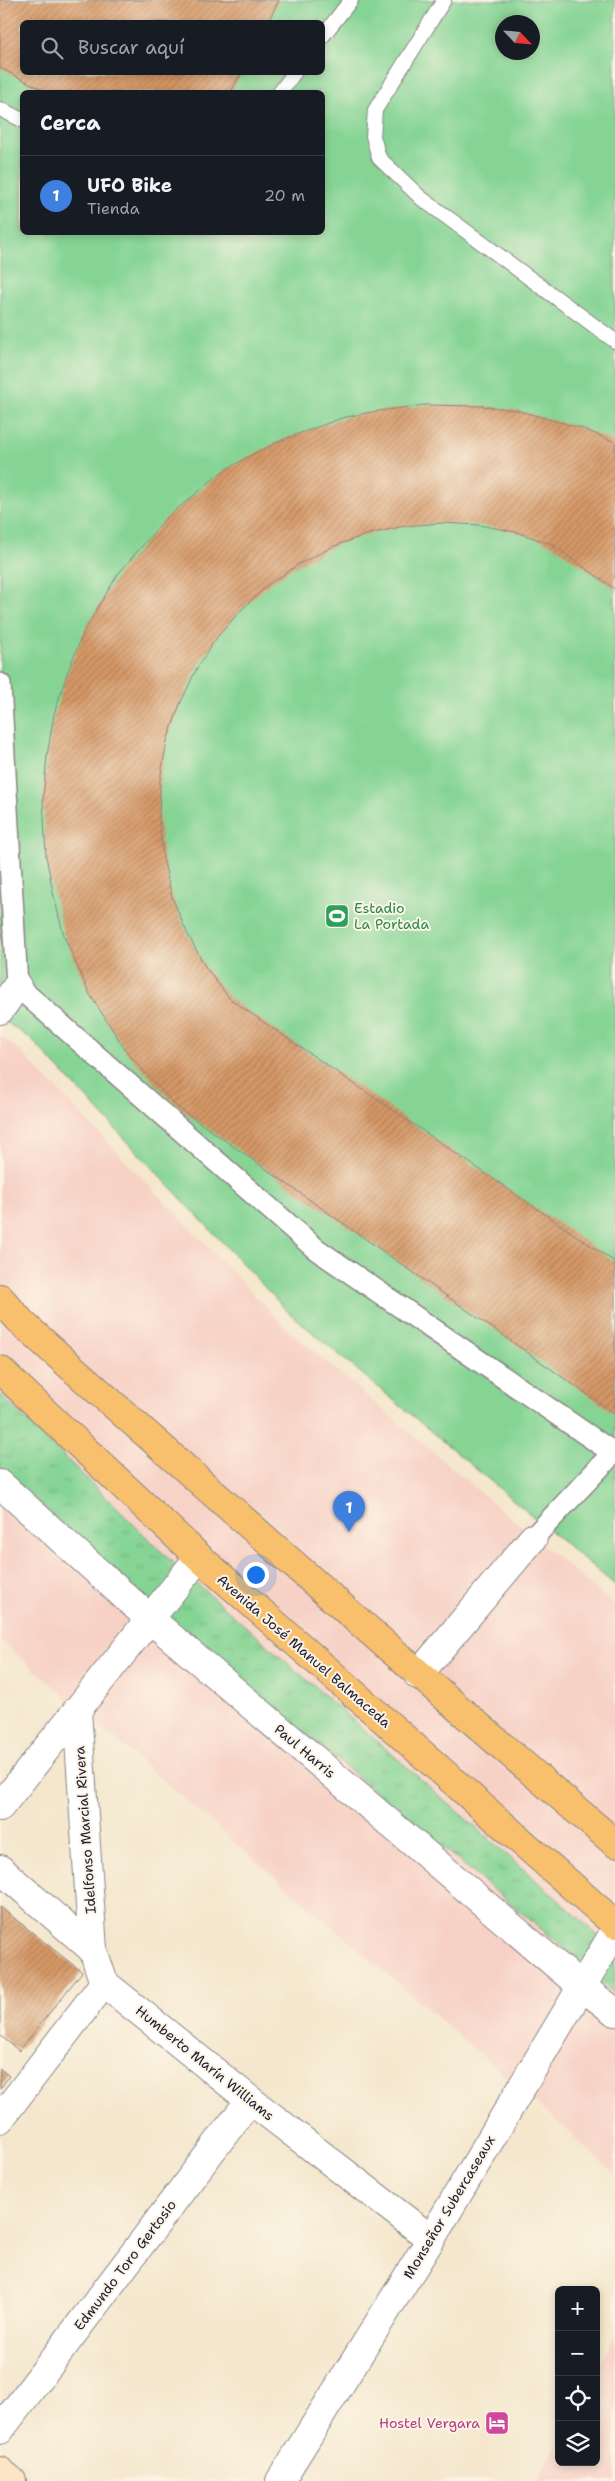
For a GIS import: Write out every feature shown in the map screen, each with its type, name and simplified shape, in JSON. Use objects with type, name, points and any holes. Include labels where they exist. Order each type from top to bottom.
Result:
[{"type":"main road","points":[[0,1298],[29,1329],[418,1675],[615,1843]]},
{"type":"main road","name":"Avenida José Manuel Balmaceda","points":[[0,1370],[199,1557],[615,1924]]},
{"type":"main road","points":[[0,2471],[12,2481]]},
{"type":"street","points":[[0,684],[17,986],[0,1010]]},
{"type":"street","points":[[17,986],[316,1249],[614,1453],[533,1538],[418,1675]]},
{"type":"street","name":"Paul Harris","points":[[0,1484],[150,1619],[581,1986],[615,2012]]},
{"type":"street","name":"Idelfonso Marcial Rivera","points":[[0,1807],[199,1557]]},
{"type":"street","name":"Idelfonso Marcial Rivera","points":[[77,1710],[93,1950]]},
{"type":"street","points":[[0,1869],[93,1950],[104,1983],[0,2119]]},
{"type":"street","name":"Monseñor Subercaseaux","points":[[280,2481],[431,2239],[615,1931]]},
{"type":"street","name":"Humberto Marín Williams","points":[[104,1983],[250,2100],[431,2239]]},
{"type":"street","name":"Edmundo Toro Gertosio","points":[[0,2430],[250,2100]]},
{"type":"lane","points":[[325,33],[351,0]]},
{"type":"lane","points":[[444,0],[375,110],[373,136],[379,158],[420,198],[615,341]]},
{"type":"lane","points":[[282,90],[293,75]]},
{"type":"lane","points":[[0,110],[20,119]]},
{"type":"shaded area","points":[[0,1035],[21,1052],[285,1327],[615,1606],[615,2174],[499,2070],[0,1640]]},
{"type":"shaded area","points":[[615,2337],[615,2481],[537,2481],[555,2448],[555,2466],[600,2466],[600,2365]]},
{"type":"green space","name":"Estadio La Portada","points":[[0,0],[615,0],[615,1585],[288,1312],[31,1039],[0,1018]]},
{"type":"green space","points":[[0,1394],[170,1560],[578,1917],[615,1953],[615,1994],[557,1942],[141,1598],[0,1467]]},
{"type":"building","points":[[0,0],[279,0],[269,20],[20,20],[20,75],[240,75],[232,90],[43,90],[0,68]]},
{"type":"building","points":[[425,405],[482,406],[516,410],[581,428],[615,442],[615,589],[551,544],[516,532],[479,525],[442,523],[405,526],[369,534],[334,546],[301,563],[269,584],[242,609],[217,637],[197,668],[180,704],[167,741],[160,780],[159,819],[163,858],[172,897],[187,933],[206,968],[230,999],[615,1262],[615,1414],[176,1106],[128,1054],[89,993],[64,936],[46,856],[43,799],[47,756],[54,714],[68,671],[85,629],[118,574],[165,519],[222,472],[251,455],[282,440],[342,418]]},
{"type":"building","points":[[0,1907],[82,1972],[19,2051],[0,2035]]},
{"type":"building","points":[[0,2069],[9,2076],[0,2089]]},
{"type":"place","name":"Estadio La Portada","points":[[337,916]]},
{"type":"place","name":"UFO Bike","points":[[349,1532]]},
{"type":"place","name":"Hostel Vergara","points":[[497,2423]]}]
